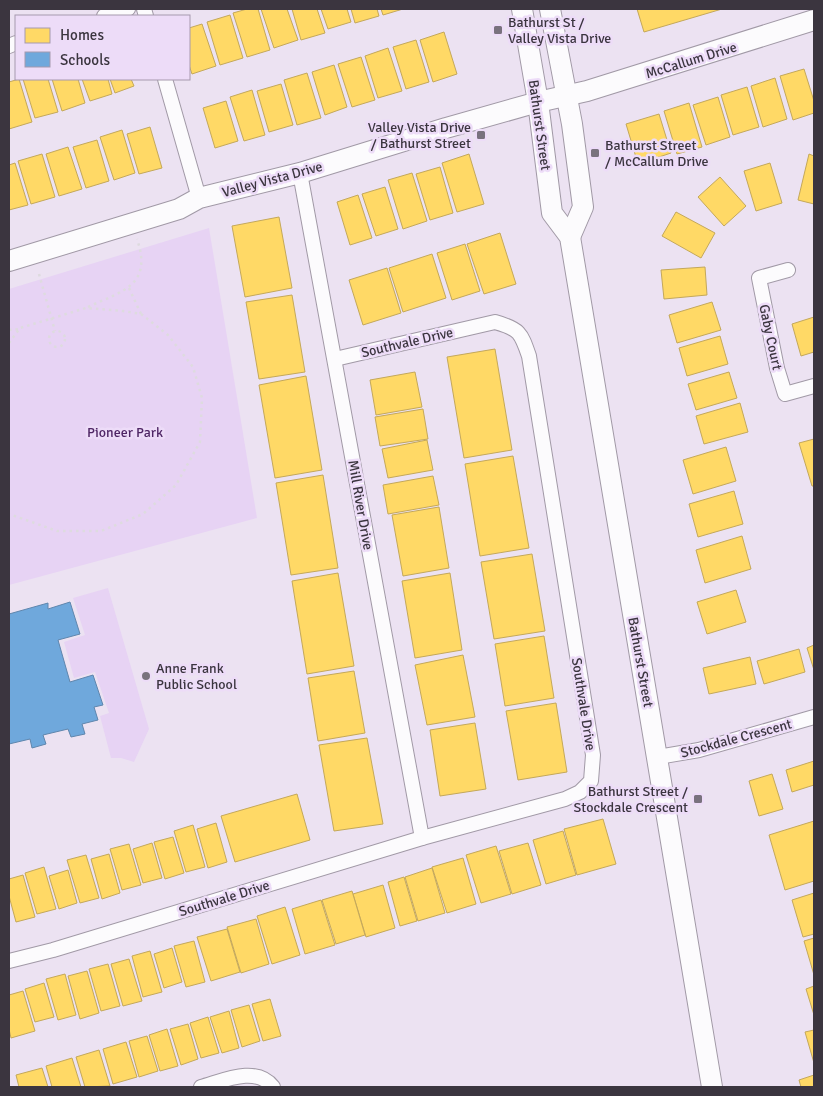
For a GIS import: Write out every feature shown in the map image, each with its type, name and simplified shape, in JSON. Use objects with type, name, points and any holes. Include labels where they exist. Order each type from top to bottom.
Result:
[{"type":"main road","name":"Bathurst Street","points":[[522,9],[538,102],[552,213],[570,236],[712,1087]]},
{"type":"main road","name":"Bathurst Street","points":[[550,9],[583,207],[570,236]]},
{"type":"main road","name":"McCallum Drive","points":[[538,102],[566,96],[708,55],[814,20]]},
{"type":"main road","name":"Valley Vista Drive","points":[[9,261],[179,209],[199,198],[300,172],[538,102]]},
{"type":"street","points":[[107,15],[128,9]]},
{"type":"street","points":[[164,80],[199,198]]},
{"type":"street","name":"Mill River Drive","points":[[300,172],[422,838]]},
{"type":"street","name":"Gaby Court","points":[[788,270],[759,278],[777,368],[785,394],[814,386]]},
{"type":"street","name":"Southvale Drive","points":[[9,961],[53,950],[422,838],[565,799],[580,792],[591,781],[593,755],[529,356],[522,336],[510,326],[494,322],[335,359]]},
{"type":"street","name":"Stockdale Crescent","points":[[658,757],[699,750],[814,717]]},
{"type":"street","points":[[201,1087],[238,1076],[259,1076],[273,1087]]},
{"type":"path","points":[[9,330],[86,308],[129,288],[141,273],[142,255],[139,245]]},
{"type":"path","points":[[39,274],[56,331]]},
{"type":"path","points":[[9,514],[57,531],[101,531],[143,514],[176,485],[200,442],[202,398],[193,367],[168,336],[141,314],[129,288]]},
{"type":"path","points":[[86,308],[141,314]]},
{"type":"path","points":[[9,342],[20,328]]},
{"type":"path","points":[[56,331],[62,332],[65,338],[64,344],[58,348],[52,346],[49,340],[50,334],[56,331]]},
{"type":"green space","name":"Pioneer Park","points":[[209,228],[257,518],[9,585],[9,289]]},
{"type":"green space","points":[[108,588],[149,729],[134,762],[121,758],[111,758],[100,716],[109,713],[95,672],[74,678],[64,642],[85,635],[73,598]]},
{"type":"building: Homes","points":[[247,9],[258,9],[270,50],[247,57],[233,13]]},
{"type":"building: Homes","points":[[261,9],[287,9],[298,40],[274,48]]},
{"type":"building: Homes","points":[[292,9],[317,9],[325,33],[301,40]]},
{"type":"building: Homes","points":[[321,9],[347,9],[351,22],[328,29]]},
{"type":"building: Homes","points":[[351,9],[377,9],[379,16],[355,23]]},
{"type":"building: Homes","points":[[381,9],[403,9],[383,15]]},
{"type":"building: Homes","points":[[637,9],[722,9],[644,32]]},
{"type":"building: Homes","points":[[230,15],[243,58],[220,65],[207,22]]},
{"type":"building: Homes","points":[[202,24],[216,66],[192,74],[190,68],[190,28]]},
{"type":"building: Homes","points":[[444,32],[457,74],[433,82],[420,40]]},
{"type":"building: Homes","points":[[416,40],[429,82],[406,89],[393,47]]},
{"type":"building: Homes","points":[[388,48],[402,91],[378,98],[365,56]]},
{"type":"building: Homes","points":[[361,57],[375,100],[352,107],[338,64]]},
{"type":"building: Homes","points":[[334,65],[347,107],[325,115],[312,72]]},
{"type":"building: Homes","points":[[804,69],[814,101],[814,113],[793,120],[780,76]]},
{"type":"building: Homes","points":[[307,73],[321,118],[297,125],[284,80]]},
{"type":"building: Homes","points":[[775,78],[787,119],[763,127],[751,86]]},
{"type":"building: Homes","points":[[19,80],[32,122],[9,129],[9,82]]},
{"type":"building: Homes","points":[[23,80],[48,80],[58,112],[35,118]]},
{"type":"building: Homes","points":[[52,80],[78,80],[85,103],[62,111]]},
{"type":"building: Homes","points":[[82,80],[108,80],[112,94],[90,101]]},
{"type":"building: Homes","points":[[110,80],[131,80],[134,86],[115,93]]},
{"type":"building: Homes","points":[[281,84],[293,125],[269,132],[257,91]]},
{"type":"building: Homes","points":[[747,87],[759,127],[733,135],[721,95]]},
{"type":"building: Homes","points":[[252,90],[265,135],[244,141],[230,97]]},
{"type":"building: Homes","points":[[718,97],[730,137],[706,145],[693,105]]},
{"type":"building: Homes","points":[[226,101],[238,141],[215,148],[203,108]]},
{"type":"building: Homes","points":[[689,103],[702,147],[677,154],[664,111]]},
{"type":"building: Homes","points":[[659,114],[671,153],[638,164],[626,124]]},
{"type":"building: Homes","points":[[150,127],[162,168],[139,174],[127,134]]},
{"type":"building: Homes","points":[[122,130],[135,173],[114,180],[100,137]]},
{"type":"building: Homes","points":[[97,140],[109,181],[86,188],[73,147]]},
{"type":"building: Homes","points":[[68,147],[82,189],[59,196],[46,154]]},
{"type":"building: Homes","points":[[42,154],[55,197],[31,204],[18,161]]},
{"type":"building: Homes","points":[[469,154],[484,204],[457,212],[442,163]]},
{"type":"building: Homes","points":[[809,154],[814,156],[814,204],[798,200]]},
{"type":"building: Homes","points":[[15,163],[28,205],[9,210],[9,165]]},
{"type":"building: Homes","points":[[770,163],[782,203],[756,211],[744,171]]},
{"type":"building: Homes","points":[[440,167],[453,213],[430,220],[416,174]]},
{"type":"building: Homes","points":[[412,173],[427,221],[403,229],[388,180]]},
{"type":"building: Homes","points":[[720,177],[746,206],[724,226],[698,197]]},
{"type":"building: Homes","points":[[385,187],[398,229],[376,236],[362,194]]},
{"type":"building: Homes","points":[[358,195],[372,238],[350,245],[337,202]]},
{"type":"building: Homes","points":[[676,212],[715,233],[701,258],[662,236]]},
{"type":"building: Homes","points":[[279,217],[292,288],[245,297],[232,226]]},
{"type":"building: Homes","points":[[500,233],[516,284],[484,294],[467,244]]},
{"type":"building: Homes","points":[[465,244],[480,291],[452,300],[437,253]]},
{"type":"building: Homes","points":[[432,254],[446,298],[403,312],[389,268]]},
{"type":"building: Homes","points":[[705,267],[707,295],[664,299],[661,270]]},
{"type":"building: Homes","points":[[387,268],[401,313],[363,325],[349,280]]},
{"type":"building: Homes","points":[[292,295],[305,372],[259,379],[246,302]]},
{"type":"building: Homes","points":[[712,302],[721,330],[677,343],[669,315]]},
{"type":"building: Homes","points":[[814,317],[814,352],[801,356],[792,324]]},
{"type":"building: Homes","points":[[720,336],[728,364],[687,376],[679,348]]},
{"type":"building: Homes","points":[[495,349],[512,450],[464,458],[447,357]]},
{"type":"building: Homes","points":[[415,372],[422,407],[376,415],[370,380]]},
{"type":"building: Homes","points":[[729,372],[737,398],[696,410],[688,384]]},
{"type":"building: Homes","points":[[306,376],[322,470],[275,478],[259,385]]},
{"type":"building: Homes","points":[[740,403],[748,432],[704,444],[696,416]]},
{"type":"building: Homes","points":[[423,409],[428,439],[380,446],[375,417]]},
{"type":"building: Homes","points":[[814,439],[814,486],[812,486],[799,443]]},
{"type":"building: Homes","points":[[427,440],[433,470],[388,478],[382,449]]},
{"type":"building: Homes","points":[[726,447],[736,481],[693,494],[683,460]]},
{"type":"building: Homes","points":[[513,456],[529,548],[480,556],[465,464]]},
{"type":"building: Homes","points":[[323,475],[338,568],[291,575],[276,483]]},
{"type":"building: Homes","points":[[433,476],[439,505],[388,514],[383,485]]},
{"type":"building: Homes","points":[[734,491],[743,524],[698,537],[689,504]]},
{"type":"building: Homes","points":[[439,507],[449,568],[403,576],[392,515]]},
{"type":"building: Homes","points":[[742,536],[751,569],[705,583],[696,550]]},
{"type":"building: Homes","points":[[532,554],[545,631],[494,639],[481,562]]},
{"type":"building: Homes","points":[[338,573],[354,666],[307,674],[292,581]]},
{"type":"building: Homes","points":[[450,573],[462,650],[415,658],[402,581]]},
{"type":"building: Homes","points":[[736,590],[746,622],[707,634],[697,602]]},
{"type":"building: Homes","points":[[544,636],[554,698],[505,706],[495,644]]},
{"type":"building: Homes","points":[[814,645],[814,670],[807,648]]},
{"type":"building: Homes","points":[[799,649],[805,672],[764,684],[757,661]]},
{"type":"building: Homes","points":[[463,655],[475,717],[427,725],[415,665]]},
{"type":"building: Homes","points":[[750,657],[756,684],[709,694],[703,668]]},
{"type":"building: Homes","points":[[354,671],[365,733],[318,741],[308,678]]},
{"type":"building: Homes","points":[[556,703],[567,772],[518,780],[506,711]]},
{"type":"building: Homes","points":[[475,723],[486,789],[440,796],[430,730]]},
{"type":"building: Homes","points":[[367,738],[383,824],[334,831],[319,745]]},
{"type":"building: Homes","points":[[814,761],[814,785],[792,792],[786,770]]},
{"type":"building: Homes","points":[[772,774],[783,809],[759,816],[749,781]]},
{"type":"building: Homes","points":[[297,794],[310,840],[235,862],[221,816]]},
{"type":"building: Homes","points":[[603,819],[616,864],[577,875],[564,829]]},
{"type":"building: Homes","points":[[814,821],[814,881],[785,890],[769,835]]},
{"type":"building: Homes","points":[[216,823],[227,862],[208,868],[197,829]]},
{"type":"building: Homes","points":[[193,825],[205,867],[186,872],[174,831]]},
{"type":"building: Homes","points":[[563,831],[576,875],[546,884],[533,840]]},
{"type":"building: Homes","points":[[173,837],[184,873],[165,879],[154,842]]},
{"type":"building: Homes","points":[[152,843],[162,878],[143,883],[133,849]]},
{"type":"building: Homes","points":[[528,843],[541,885],[512,894],[499,851]]},
{"type":"building: Homes","points":[[129,844],[141,885],[122,890],[110,849]]},
{"type":"building: Homes","points":[[496,846],[511,894],[481,903],[466,855]]},
{"type":"building: Homes","points":[[109,854],[120,893],[102,899],[91,859]]},
{"type":"building: Homes","points":[[86,855],[99,898],[80,903],[67,860]]},
{"type":"building: Homes","points":[[463,858],[476,904],[447,913],[432,867]]},
{"type":"building: Homes","points":[[44,867],[56,909],[37,914],[25,873]]},
{"type":"building: Homes","points":[[432,868],[445,913],[418,921],[405,877]]},
{"type":"building: Homes","points":[[68,870],[77,903],[59,909],[49,876]]},
{"type":"building: Homes","points":[[23,875],[35,917],[16,922],[9,896],[9,879]]},
{"type":"building: Homes","points":[[404,877],[417,921],[400,926],[388,882]]},
{"type":"building: Homes","points":[[383,885],[395,928],[366,937],[353,894]]},
{"type":"building: Homes","points":[[352,891],[365,935],[336,944],[322,900]]},
{"type":"building: Homes","points":[[814,893],[814,934],[803,937],[792,900]]},
{"type":"building: Homes","points":[[321,900],[335,945],[305,954],[292,909]]},
{"type":"building: Homes","points":[[285,907],[300,955],[272,964],[257,916]]},
{"type":"building: Homes","points":[[256,919],[269,964],[241,973],[227,927]]},
{"type":"building: Homes","points":[[227,929],[240,972],[211,981],[197,937]]},
{"type":"building: Homes","points":[[814,938],[814,975],[804,941]]},
{"type":"building: Homes","points":[[194,941],[205,982],[186,987],[174,946]]},
{"type":"building: Homes","points":[[172,948],[182,982],[164,988],[154,954]]},
{"type":"building: Homes","points":[[150,951],[162,992],[143,997],[132,956]]},
{"type":"building: Homes","points":[[129,959],[142,1001],[123,1006],[111,964]]},
{"type":"building: Homes","points":[[108,964],[120,1006],[101,1011],[89,969]]},
{"type":"building: Homes","points":[[87,971],[99,1013],[80,1019],[68,976]]},
{"type":"building: Homes","points":[[65,974],[76,1015],[58,1020],[46,979]]},
{"type":"building: Homes","points":[[44,983],[54,1017],[35,1022],[25,989]]},
{"type":"building: Homes","points":[[814,986],[814,1015],[806,989]]},
{"type":"building: Homes","points":[[23,991],[35,1031],[11,1038],[9,1029],[9,995]]},
{"type":"building: Homes","points":[[270,999],[281,1036],[263,1041],[252,1004]]},
{"type":"building: Homes","points":[[249,1005],[260,1041],[242,1047],[231,1010]]},
{"type":"building: Homes","points":[[229,1011],[239,1048],[222,1053],[210,1017]]},
{"type":"building: Homes","points":[[208,1017],[219,1053],[201,1058],[190,1023]]},
{"type":"building: Homes","points":[[188,1024],[198,1059],[181,1065],[170,1029]]},
{"type":"building: Homes","points":[[167,1029],[178,1066],[160,1071],[149,1035]]},
{"type":"building: Homes","points":[[814,1030],[814,1063],[805,1032]]},
{"type":"building: Homes","points":[[147,1036],[158,1071],[139,1077],[129,1041]]},
{"type":"building: Homes","points":[[126,1042],[137,1077],[113,1084],[103,1049]]},
{"type":"building: Homes","points":[[99,1050],[110,1086],[85,1087],[76,1057]]},
{"type":"building: Homes","points":[[72,1058],[81,1087],[52,1087],[46,1066]]},
{"type":"building: Homes","points":[[42,1068],[48,1087],[19,1087],[16,1075]]},
{"type":"building: Homes","points":[[814,1075],[814,1087],[801,1087],[799,1080]]},
{"type":"building: Schools","points":[[70,602],[80,634],[58,640],[70,682],[93,675],[103,705],[94,707],[98,720],[82,724],[85,734],[71,737],[68,729],[43,735],[46,744],[32,748],[30,739],[9,744],[9,614],[48,603],[48,609]]},
{"type":"place","name":"Bathurst St / Valley Vista Drive","points":[[498,30]]},
{"type":"place","name":"Valley Vista Drive / Bathurst Street","points":[[481,135]]},
{"type":"place","name":"Bathurst Street / McCallum Drive","points":[[595,153]]},
{"type":"place","name":"Anne Frank Public School","points":[[146,676]]},
{"type":"place","name":"Bathurst Street / Stockdale Crescent","points":[[698,799]]}]
